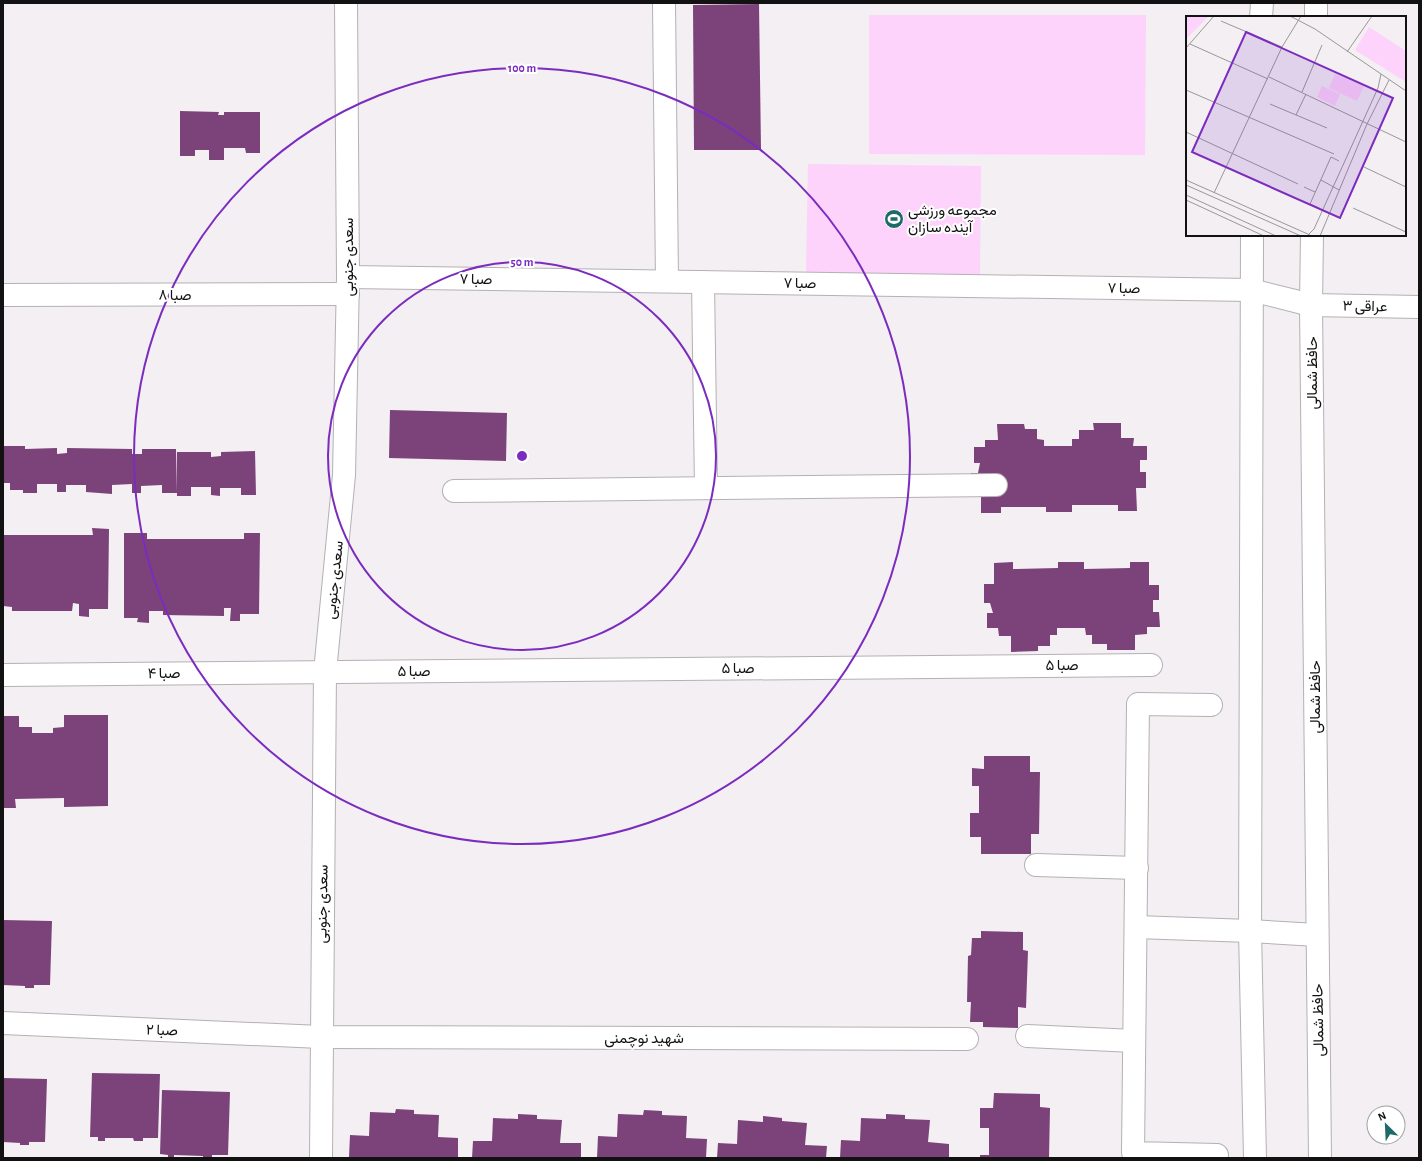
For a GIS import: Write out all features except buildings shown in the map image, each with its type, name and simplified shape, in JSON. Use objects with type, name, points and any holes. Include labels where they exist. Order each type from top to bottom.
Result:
[{"type":"street","name":"سعدی جنوبی","points":[[321,1158],[324,672],[344,475],[348,285],[346,3]]},
{"type":"street","points":[[664,3],[667,282]]},
{"type":"street","points":[[1261,16],[1262,3]]},
{"type":"street","points":[[1316,3],[1316,16]]},
{"type":"street","points":[[1252,236],[1250,931],[1255,1158]]},
{"type":"street","name":"حافظ شمالی","points":[[1312,236],[1311,306],[1320,1158]]},
{"type":"street","name":"صبا ۷","points":[[348,285],[704,282],[1251,290],[1311,306]]},
{"type":"street","points":[[704,282],[706,488]]},
{"type":"street","name":"صبا ۸","points":[[3,295],[348,285]]},
{"type":"street","name":"عراقی ۳","points":[[1311,306],[1419,307]]},
{"type":"street","points":[[454,491],[996,485]]},
{"type":"street","name":"صبا ۵","points":[[324,672],[1151,665]]},
{"type":"street","name":"صبا ۴","points":[[3,675],[324,672]]},
{"type":"street","points":[[1211,704],[1138,704],[1133,1153],[1217,1155]]},
{"type":"street","points":[[1036,865],[1137,868]]},
{"type":"street","points":[[1136,927],[1317,935]]},
{"type":"street","name":"صبا ۲","points":[[3,1023],[321,1036]]},
{"type":"street","name":"شهید نوچمنی","points":[[321,1036],[967,1039]]},
{"type":"street","points":[[1027,1036],[1134,1041]]},
{"type":"shaded area","points":[[869,15],[1146,15],[1145,155],[869,154]]},
{"type":"shaded area","name":"مجموعه ورزشی آینده سازان","points":[[808,164],[981,166],[980,275],[806,273]]},
{"type":"place","name":"مجموعه ورزشی آینده سازان","points":[[894,219]]}]
